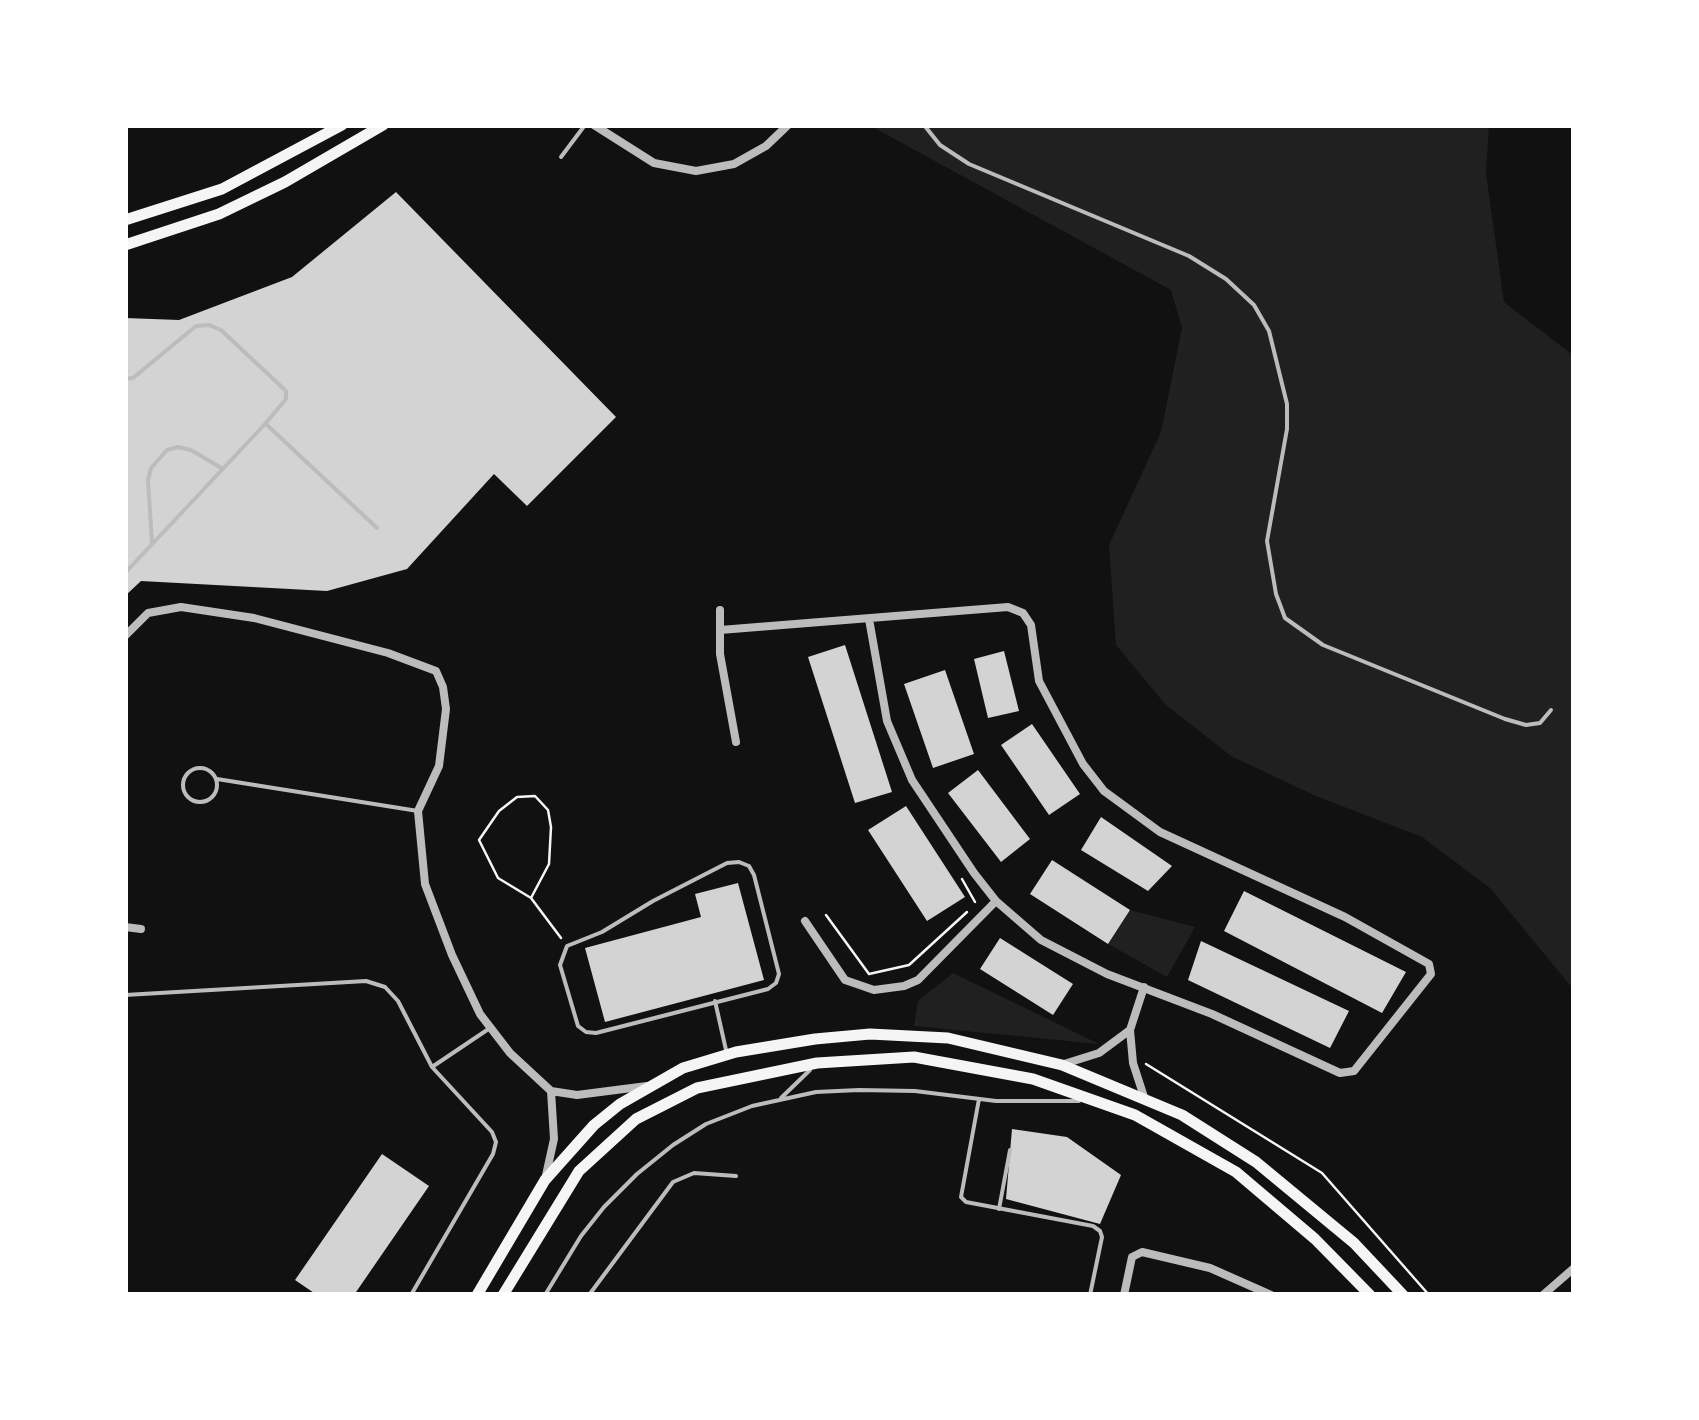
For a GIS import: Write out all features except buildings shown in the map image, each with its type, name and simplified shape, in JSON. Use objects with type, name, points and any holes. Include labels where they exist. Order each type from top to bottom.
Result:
[{"type":"main road","points":[[125,220],[222,189],[342,125]]},
{"type":"main road","points":[[125,245],[219,214],[285,182],[383,125]]},
{"type":"main road","points":[[477,1295],[545,1180],[594,1125],[647,1086],[682,1068],[727,1054],[870,1034],[948,1038],[1062,1065],[1182,1115],[1256,1162],[1354,1244],[1403,1295]]},
{"type":"main road","points":[[503,1295],[562,1194],[579,1172],[636,1119],[696,1088],[817,1063],[914,1058],[1033,1079],[1134,1115],[1236,1172],[1315,1239],[1370,1295]]},
{"type":"street","points":[[594,125],[654,163],[696,171],[734,164],[766,146],[788,125]]},
{"type":"street","points":[[125,636],[148,614],[181,607],[254,618],[388,653],[436,672],[444,688],[446,709],[439,766],[418,811],[425,884],[480,1014],[510,1053],[551,1090],[576,1095],[647,1086]]},
{"type":"street","points":[[720,630],[1008,607],[1023,612],[1031,625],[1039,681],[1083,764],[1104,791],[1160,832],[1345,917],[1432,968],[1431,974],[1354,1071],[1340,1073],[1268,1038],[1107,974],[1041,940],[996,902],[912,780],[887,721],[869,619]]},
{"type":"street","points":[[720,610],[720,654],[736,742]]},
{"type":"street","points":[[805,921],[845,980],[874,990],[918,980],[996,902]]},
{"type":"street","points":[[125,927],[141,929]]},
{"type":"street","points":[[1144,988],[1130,1030],[1132,1056],[1145,1100]]},
{"type":"street","points":[[1062,1065],[1099,1053],[1130,1030]]},
{"type":"street","points":[[545,1180],[554,1140],[551,1090]]},
{"type":"street","points":[[1124,1295],[1132,1257],[1142,1252],[1210,1268],[1270,1295]]},
{"type":"street","points":[[1543,1295],[1574,1268]]},
{"type":"lane","points":[[561,157],[586,125]]},
{"type":"lane","points":[[924,125],[940,145],[969,164],[1189,256],[1226,279],[1254,305],[1269,331],[1287,404],[1287,429],[1267,541],[1276,594],[1285,618],[1323,645],[1504,719],[1540,724],[1552,710]]},
{"type":"lane","points":[[125,379],[133,378],[196,326],[209,325],[221,330],[286,391],[286,400],[265,424],[125,573]]},
{"type":"lane","points":[[265,424],[376,528]]},
{"type":"lane","points":[[152,544],[148,480],[151,468],[167,450],[191,450],[223,469]]},
{"type":"lane","points":[[216,779],[216,792],[203,802],[191,800],[183,791],[185,775],[194,768],[205,768],[216,779],[418,811]]},
{"type":"lane","points":[[739,862],[749,866],[754,875],[779,974],[768,989],[714,1001],[596,1033],[586,1032],[578,1026],[560,965],[567,946],[602,932],[727,863],[739,862]]},
{"type":"lane","points":[[125,995],[366,981],[385,986],[398,1001],[432,1068],[492,1132],[496,1142],[493,1154],[411,1295]]},
{"type":"lane","points":[[714,1001],[727,1054]]},
{"type":"lane","points":[[432,1068],[491,1028]]},
{"type":"lane","points":[[780,1100],[817,1063]]},
{"type":"lane","points":[[545,1295],[581,1236],[636,1174],[706,1124],[752,1106],[816,1092],[859,1090],[1033,1102],[1094,1100]]},
{"type":"lane","points":[[978,1098],[960,1192],[966,1202],[1100,1230],[1102,1237],[1090,1295]]},
{"type":"lane","points":[[999,1209],[1010,1150]]},
{"type":"lane","points":[[588,1295],[673,1182],[694,1173],[736,1176]]},
{"type":"path","points":[[531,898],[549,864],[551,827],[548,810],[536,796],[517,797],[499,811],[480,840],[498,878],[531,898],[567,946]]},
{"type":"path","points":[[826,915],[868,974],[910,966],[976,904]]},
{"type":"path","points":[[1132,1056],[1322,1173],[1429,1295]]},
{"type":"shaded area","points":[[869,125],[1489,125],[1486,173],[1504,302],[1574,356],[1574,990],[1490,888],[1422,837],[1316,796],[1231,756],[1165,704],[1116,645],[1109,545],[1161,432],[1182,328],[1171,290]]},
{"type":"shaded area","points":[[1130,910],[1195,927],[1167,977],[1108,944]]},
{"type":"shaded area","points":[[953,973],[1099,1044],[914,1026],[918,1001]]}]
